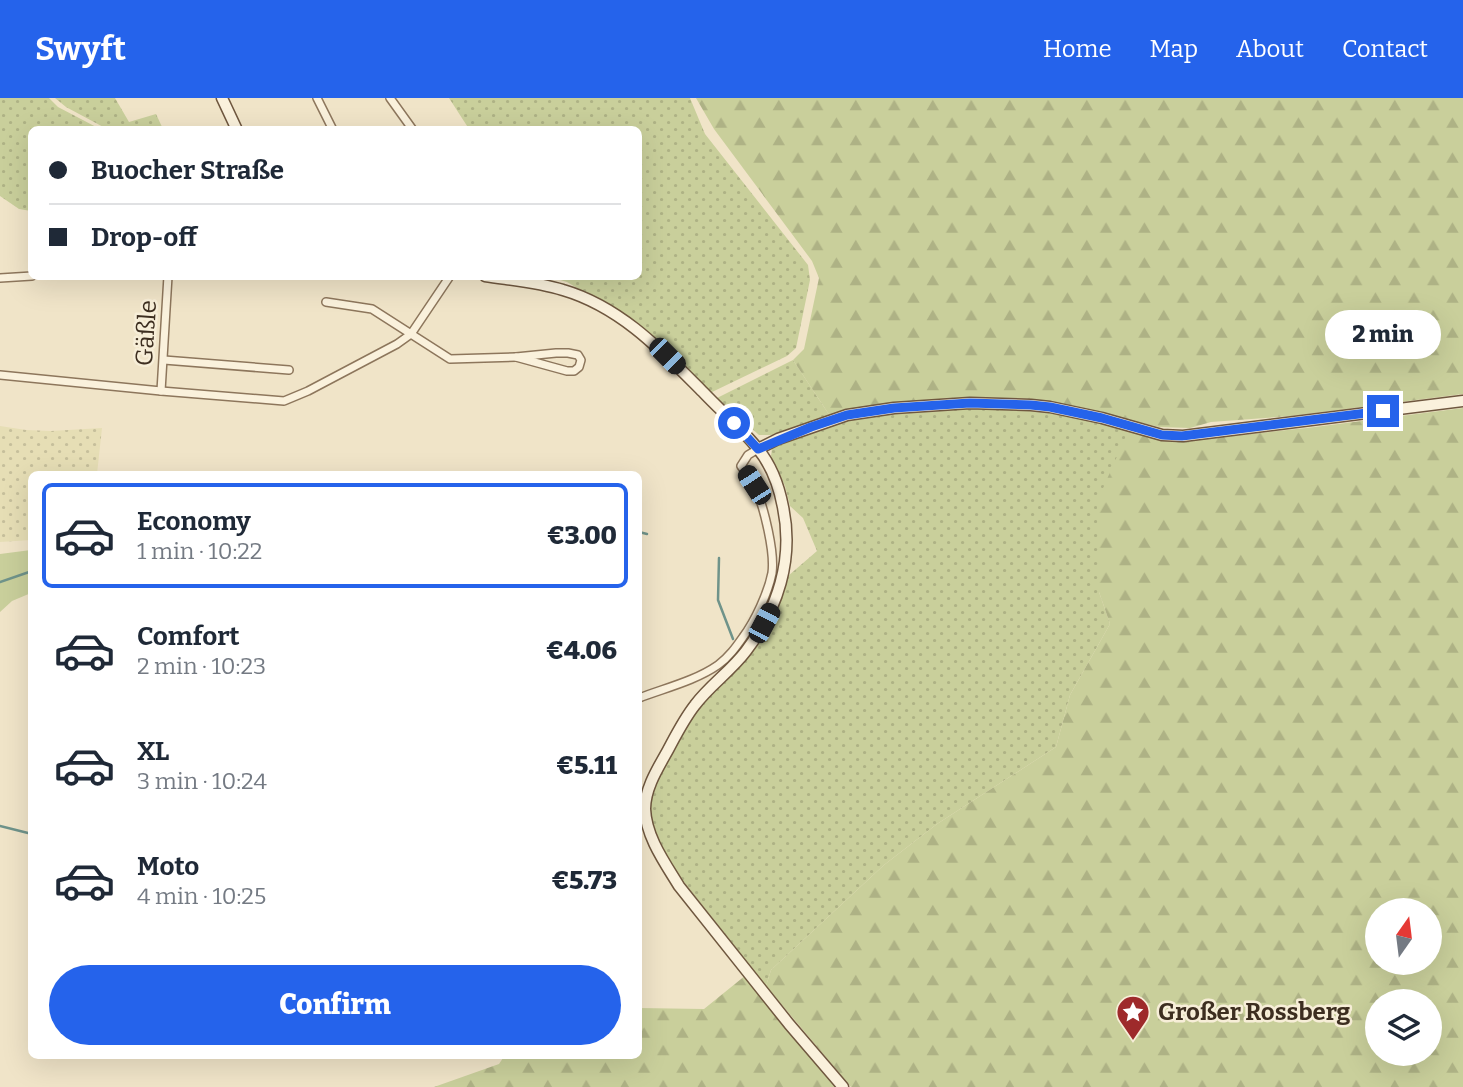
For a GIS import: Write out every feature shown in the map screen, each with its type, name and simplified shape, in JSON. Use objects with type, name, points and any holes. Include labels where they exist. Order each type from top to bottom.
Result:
[{"type":"street","points":[[222,98],[235,126]]},
{"type":"street","points":[[317,98],[331,126]]},
{"type":"street","points":[[390,98],[409,126]]},
{"type":"street","points":[[0,278],[28,276]]},
{"type":"street","name":"Gäßle","points":[[161,391],[169,280]]},
{"type":"street","points":[[0,374],[161,391],[288,400],[397,344],[411,334],[447,280]]},
{"type":"street","points":[[508,280],[565,290],[611,312],[645,336],[758,449],[776,482],[787,542],[785,567],[772,608],[746,651],[695,704],[683,722],[653,777],[647,793],[645,811],[663,862],[679,886],[843,1087]]},
{"type":"street","points":[[326,302],[372,309],[450,359],[573,353],[579,357],[580,364],[577,370],[570,371],[516,357]]},
{"type":"street","points":[[164,360],[289,370]]},
{"type":"street","points":[[642,697],[711,669],[730,654],[750,627],[772,573],[771,542],[758,494],[741,466],[748,455],[758,449],[811,427],[847,415],[894,408],[997,403],[1031,405],[1102,418],[1162,435],[1182,436],[1463,401]]},
{"type":"shaded area","points":[[0,426],[51,431],[102,428],[97,471],[28,471],[28,540],[0,542]]},
{"type":"green space","points":[[0,98],[49,98],[58,107],[94,126],[28,126],[28,210],[19,209],[0,196]]},
{"type":"green space","points":[[55,98],[115,98],[129,122],[156,114],[162,126],[101,126]]},
{"type":"green space","points":[[449,98],[690,98],[705,134],[808,265],[810,280],[796,348],[787,356],[710,393],[634,322],[560,280],[642,280],[642,126],[467,126]]},
{"type":"green space","points":[[696,98],[1463,98],[1463,394],[1291,416],[1211,422],[1190,428],[1159,427],[1066,405],[997,398],[875,406],[830,416],[793,360],[804,349],[819,278],[812,261],[714,129]]},
{"type":"green space","points":[[793,360],[830,416],[775,435],[759,435],[717,398]]},
{"type":"green space","points":[[1463,408],[1463,1087],[851,1087],[766,986],[771,970],[884,865],[937,824],[1056,747],[1070,695],[1110,624],[1099,592],[1097,502],[1129,429],[1173,442]]},
{"type":"green space","points":[[914,409],[1041,409],[1129,429],[1099,592],[1110,624],[1070,695],[1056,747],[937,824],[884,865],[771,970],[766,986],[669,863],[656,837],[649,811],[650,795],[656,779],[685,724],[772,617],[788,576],[817,551],[803,518],[790,506],[785,486],[771,456],[772,448],[786,440],[855,418]]},
{"type":"green space","points":[[28,550],[28,594],[12,601],[0,612],[0,554]]},
{"type":"green space","points":[[746,975],[836,1087],[434,1087],[499,1064],[502,1059],[642,1059],[642,1008],[704,1009]]},
{"type":"waterway","points":[[642,533],[647,534]]},
{"type":"waterway","points":[[719,558],[718,600],[733,639]]},
{"type":"waterway","points":[[0,582],[28,572]]},
{"type":"waterway","points":[[0,826],[28,833]]},
{"type":"place","name":"Großer Rossberg","points":[[1133,1042]]},
{"type":"route","points":[[734,423],[758,449],[778,439],[847,415],[943,404],[997,403],[1050,407],[1162,435],[1182,436],[1383,411]]}]
